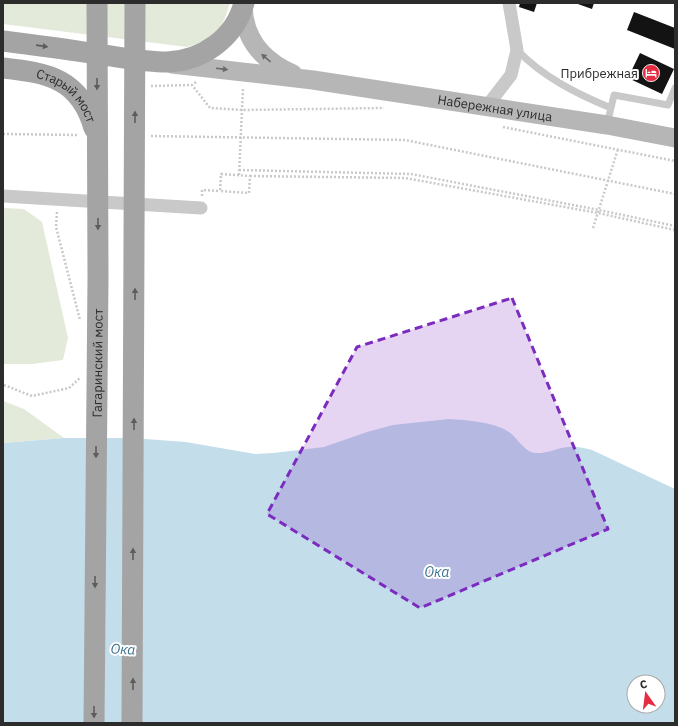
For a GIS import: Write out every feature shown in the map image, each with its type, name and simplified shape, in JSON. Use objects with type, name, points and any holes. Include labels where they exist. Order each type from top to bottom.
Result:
[{"type":"main road","name":"Гагаринский мост","points":[[94,723],[98,157],[97,3]]},
{"type":"main road","points":[[132,723],[135,3]]},
{"type":"main road","points":[[155,62],[181,60],[204,53],[214,47],[231,30],[243,5]]},
{"type":"main road","points":[[243,5],[245,26],[257,50],[277,67],[292,74],[314,80]]},
{"type":"main road","points":[[3,41],[155,62],[314,80]]},
{"type":"main road","name":"Старый мост","points":[[3,68],[42,74],[64,82],[71,88],[79,96],[91,118],[98,157]]},
{"type":"main road","name":"Набережная улица","points":[[314,80],[487,106],[609,117],[675,138]]},
{"type":"street","points":[[487,106],[511,75],[517,50],[509,3]]},
{"type":"street","points":[[3,196],[201,208]]},
{"type":"lane","points":[[517,50],[531,64],[576,93],[609,117],[614,94],[668,105],[675,88]]},
{"type":"path","points":[[149,86],[192,85],[200,79]]},
{"type":"path","points":[[192,85],[210,108],[242,110],[390,108]]},
{"type":"path","points":[[377,104],[384,105]]},
{"type":"path","points":[[239,175],[242,110]]},
{"type":"path","points":[[497,126],[675,161]]},
{"type":"path","points":[[3,134],[85,135]]},
{"type":"path","points":[[149,136],[405,140],[675,194]]},
{"type":"path","points":[[593,228],[618,149]]},
{"type":"path","points":[[239,170],[411,174],[675,226]]},
{"type":"path","points":[[220,191],[221,174],[250,176],[405,178],[675,230]]},
{"type":"path","points":[[202,190],[249,193],[250,176]]},
{"type":"path","points":[[58,200],[56,227],[80,322]]},
{"type":"path","points":[[4,385],[32,396],[68,388],[86,372]]},
{"type":"highlighted area","points":[[512,298],[608,529],[420,608],[267,514],[357,347]]},
{"type":"green space","points":[[3,3],[230,3],[224,21],[216,33],[205,41],[187,47],[3,24]]},
{"type":"green space","points":[[3,208],[24,209],[42,222],[68,338],[63,360],[32,364],[3,364]]},
{"type":"green space","points":[[3,401],[24,409],[64,438],[3,443]]},
{"type":"water","name":"Ока","points":[[449,419],[472,421],[496,426],[509,432],[527,450],[531,452],[543,453],[571,447],[580,447],[592,450],[675,489],[675,723],[3,723],[3,443],[64,438],[131,438],[186,442],[255,454],[324,447],[367,432],[393,425]]},
{"type":"building","points":[[520,3],[537,3],[534,12],[519,7]]},
{"type":"building","points":[[575,3],[594,3],[592,9]]},
{"type":"building","points":[[634,12],[675,28],[675,49],[627,30]]},
{"type":"building","name":"Прибрежная","points":[[640,53],[674,69],[662,94],[628,78]]},
{"type":"place","name":"Прибрежная","points":[[651,73]]}]
